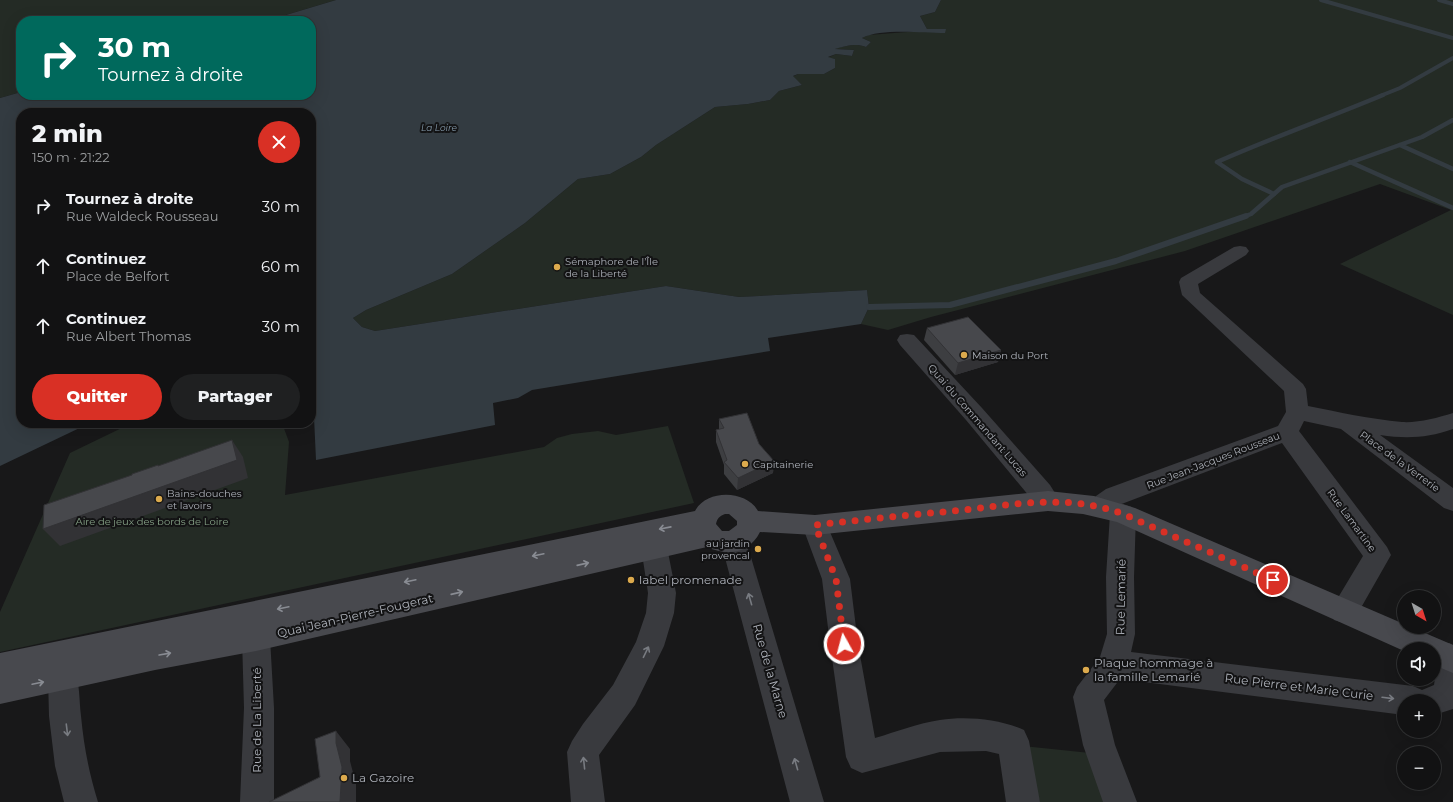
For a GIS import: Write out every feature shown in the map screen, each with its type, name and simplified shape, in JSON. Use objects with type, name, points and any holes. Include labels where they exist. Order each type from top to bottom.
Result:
[{"type":"main road","name":"Quai Jean-Pierre-Fougerat","points":[[0,667],[723,529],[806,525],[1036,502],[1067,502],[1121,514],[1414,642]]},
{"type":"main road","name":"Quai Jean-Pierre-Fougerat","points":[[0,690],[154,656],[256,638],[654,548],[723,529]]},
{"type":"street","points":[[1240,251],[1188,282],[1191,295],[1294,389],[1292,422]]},
{"type":"street","name":"Quai du Commandant Lucas","points":[[907,340],[974,414],[1041,492],[1036,502]]},
{"type":"street","name":"Place de la Verrerie","points":[[1292,422],[1346,422],[1403,430],[1436,426],[1453,421]]},
{"type":"street","name":"Rue Jean-Jacques Rousseau","points":[[1121,514],[1108,499],[1292,422]]},
{"type":"street","name":"Rue Lamartine","points":[[1292,422],[1378,555],[1344,611]]},
{"type":"street","name":"Place de la Verrerie","points":[[1346,422],[1453,501]]},
{"type":"street","name":"Rue Lemarié","points":[[1120,802],[1099,746],[1088,697],[1113,664],[1121,634],[1121,514]]},
{"type":"street","points":[[806,525],[836,579],[844,644],[862,757],[940,736],[986,735],[1013,741],[1023,802]]},
{"type":"street","name":"Rue de la Marne","points":[[723,529],[737,554],[807,802]]},
{"type":"street","points":[[588,802],[583,752],[627,689],[649,646],[660,613],[662,593],[654,548]]},
{"type":"street","name":"Rue de La Liberté","points":[[256,638],[259,708],[257,802]]},
{"type":"street","points":[[1441,654],[1451,670],[1448,696],[1441,698]]},
{"type":"street","name":"Rue Pierre et Marie Curie","points":[[1113,664],[1397,699]]},
{"type":"street","points":[[63,677],[65,716],[71,766],[81,802]]},
{"type":"green space","points":[[0,0],[336,0],[283,16],[16,16],[16,93],[0,98]]},
{"type":"green space","points":[[941,0],[1453,0],[1453,315],[1340,264],[1451,210],[1380,184],[1185,251],[931,317],[888,330],[861,324],[869,307],[867,290],[739,297],[666,286],[375,331],[362,327],[353,318],[366,310],[452,274],[525,223],[578,179],[610,174],[641,157],[656,145],[715,107],[770,100],[779,91],[802,85],[792,77],[798,74],[824,74],[835,68],[835,59],[827,58],[836,54],[852,56],[854,50],[834,49],[854,45],[866,47],[871,42],[862,38],[868,35],[946,29],[927,29],[920,16],[935,12]]},
{"type":"green space","name":"Aire de jeux des bords de Loire","points":[[668,426],[694,503],[0,652],[0,612],[70,453],[122,428],[284,428],[289,442],[285,495],[544,447],[557,438],[572,434],[598,431],[616,435]]},
{"type":"green space","points":[[1023,746],[1090,753],[1104,802],[1040,802]]},
{"type":"water","name":"La Loire","points":[[336,0],[941,0],[935,12],[920,16],[927,29],[946,29],[945,33],[891,32],[870,35],[862,38],[871,42],[866,47],[854,45],[835,49],[854,50],[852,56],[836,54],[828,57],[835,59],[835,68],[824,74],[798,74],[793,76],[802,85],[779,91],[770,100],[715,107],[656,145],[641,157],[610,174],[578,179],[525,223],[452,274],[366,310],[353,318],[362,327],[375,331],[666,286],[739,297],[867,290],[869,307],[861,324],[768,338],[770,351],[532,390],[518,398],[493,403],[495,425],[316,460],[315,428],[316,428],[316,108],[16,108],[16,428],[80,428],[0,466],[0,98],[16,93],[16,100],[316,100],[316,16],[283,16]]},
{"type":"building","points":[[968,317],[1001,350],[958,363],[927,328]]},
{"type":"building","name":"Capitainerie","points":[[747,413],[759,444],[774,461],[738,478],[724,462],[727,460],[716,430],[724,428],[719,419]]},
{"type":"building","points":[[232,440],[237,460],[43,529],[44,505]]},
{"type":"building","points":[[336,731],[336,743],[342,767],[340,802],[269,802],[320,777],[315,739]]},
{"type":"waterway","points":[[1321,0],[1453,38]]},
{"type":"waterway","points":[[1439,0],[1453,4]]},
{"type":"waterway","points":[[1380,96],[1400,88],[1453,58]]},
{"type":"waterway","points":[[1274,194],[1242,179],[1217,162],[1383,95]]},
{"type":"waterway","points":[[1351,162],[1422,137],[1453,120]]},
{"type":"waterway","points":[[1400,145],[1453,169]]},
{"type":"waterway","points":[[1274,194],[1282,187],[1351,162]]},
{"type":"waterway","points":[[1351,162],[1453,208]]},
{"type":"waterway","points":[[1243,217],[1251,214],[1274,194]]},
{"type":"waterway","points":[[869,307],[950,305],[1116,261],[1246,216]]},
{"type":"place","name":"Sémaphore de l’Île de la Liberté","points":[[557,267]]},
{"type":"place","name":"Maison du Port","points":[[964,355]]},
{"type":"place","name":"Capitainerie","points":[[745,464]]},
{"type":"place","name":"Bains-douches et lavoirs","points":[[159,499]]},
{"type":"place","name":"au jardin provencal","points":[[758,549]]},
{"type":"place","name":"label promenade","points":[[631,580]]},
{"type":"place","name":"Plaque hommage à la famille Lemarié","points":[[1086,670]]},
{"type":"place","name":"La Gazoire","points":[[344,778]]},
{"type":"route","points":[[844,644],[836,579],[815,525],[1036,502],[1048,501],[1078,503],[1102,507],[1123,514],[1273,580]]}]
